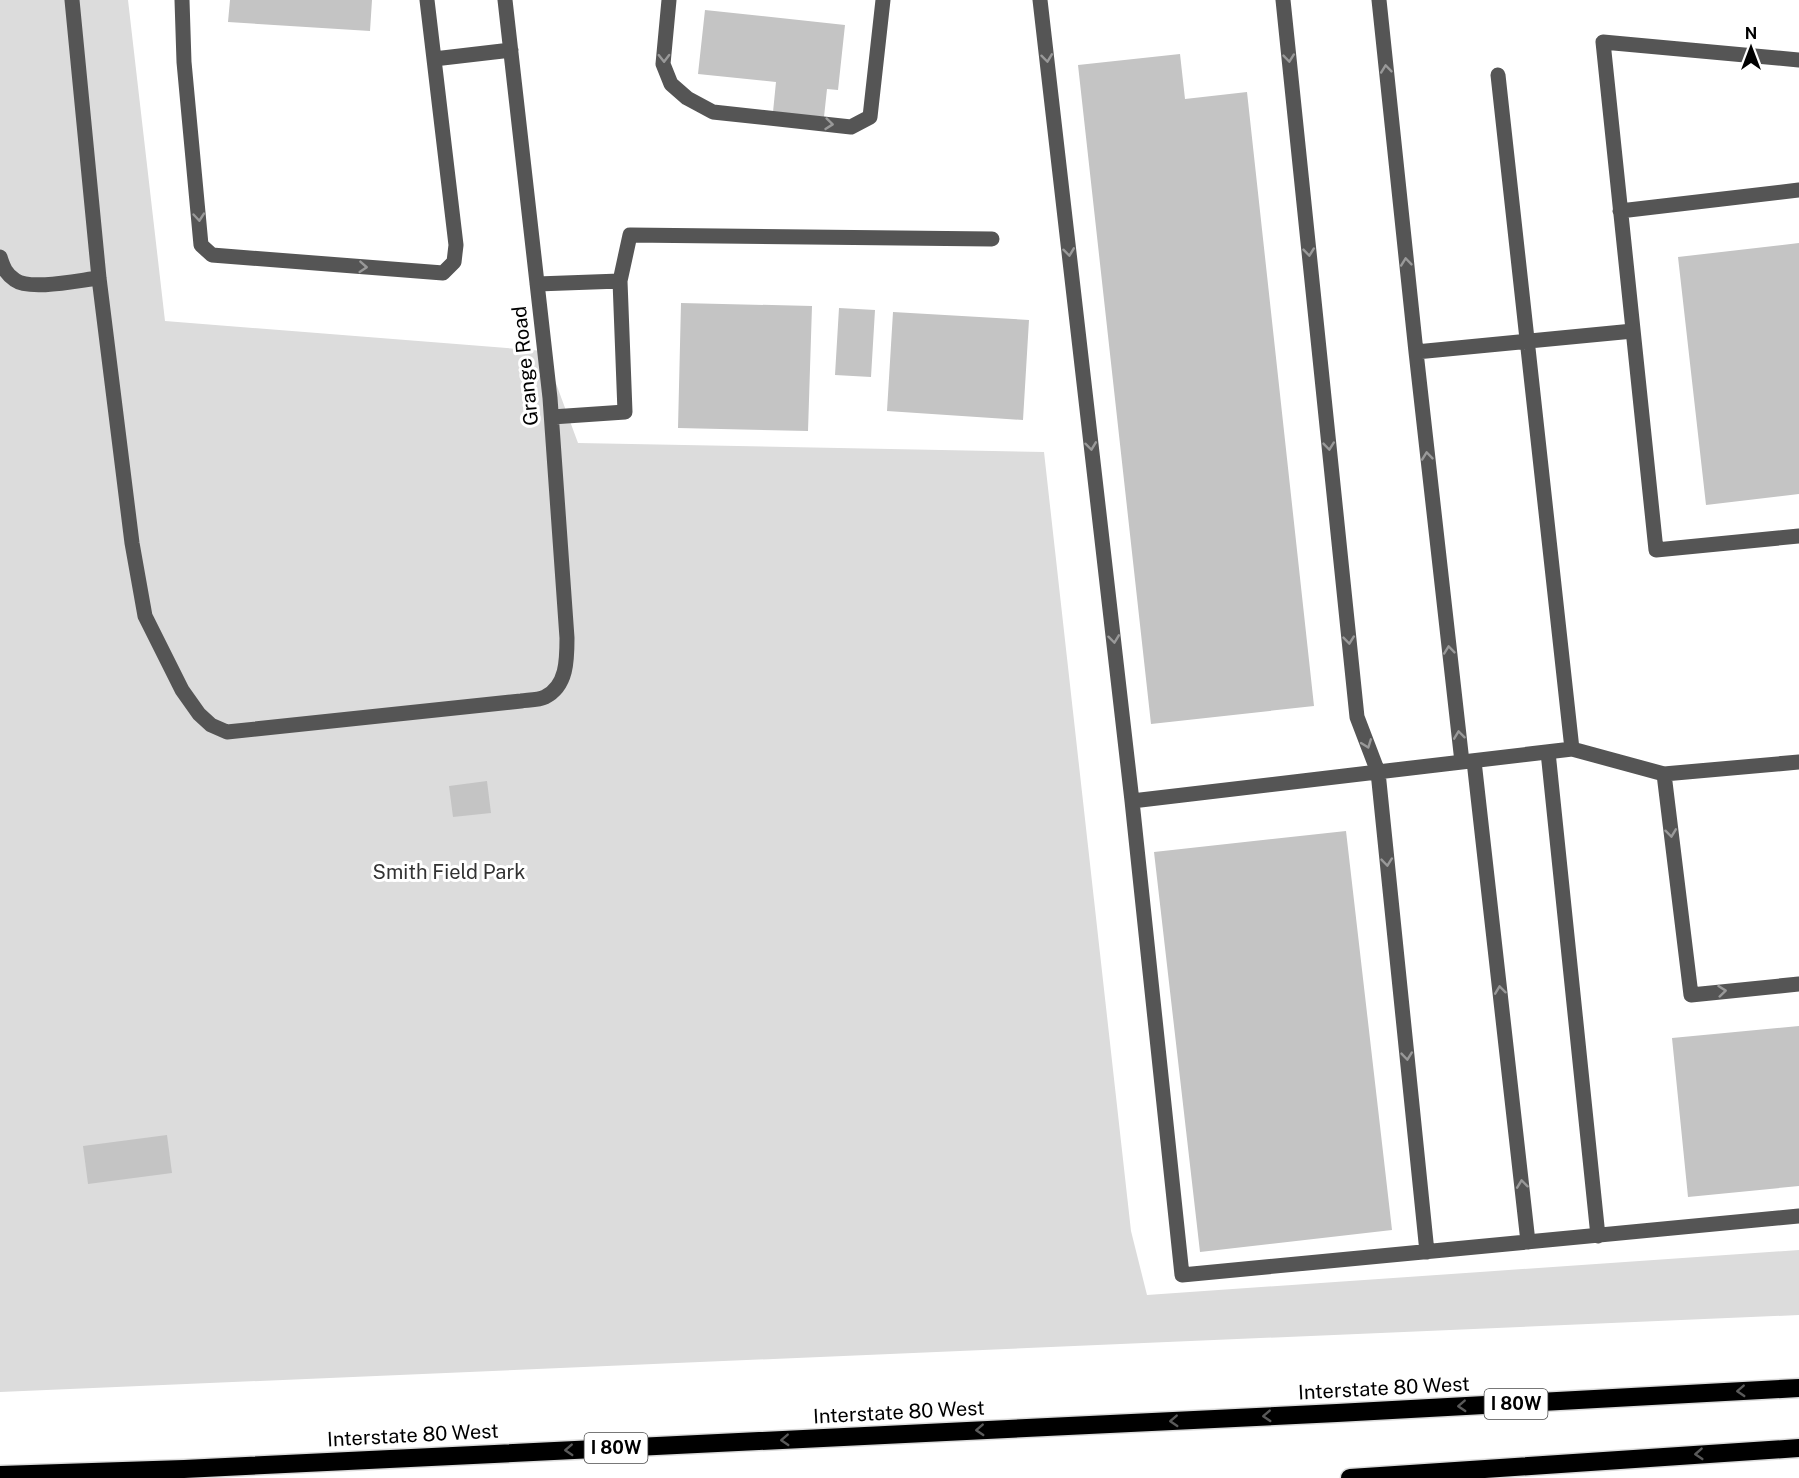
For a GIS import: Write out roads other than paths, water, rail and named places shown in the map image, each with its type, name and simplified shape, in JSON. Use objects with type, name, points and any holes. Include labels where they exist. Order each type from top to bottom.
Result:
[{"type":"highway","name":"Interstate 80 West","points":[[0,1475],[184,1469],[1337,1413],[1799,1388]]},
{"type":"highway","points":[[1350,1478],[1799,1448]]},
{"type":"street","name":"Grange Road","points":[[72,0],[99,278],[132,543],[145,616],[182,690],[199,714],[211,725],[227,732],[544,698],[561,684],[567,662],[567,638],[552,417],[505,0]]},
{"type":"street","points":[[182,0],[184,62],[201,245],[212,255],[443,273],[454,262],[456,245],[427,0]]},
{"type":"street","points":[[669,0],[663,64],[671,84],[687,98],[713,112],[851,127],[870,117],[883,0]]},
{"type":"street","points":[[1040,0],[1132,801],[1182,1275],[1799,1216]]},
{"type":"street","points":[[1283,0],[1357,717],[1378,772],[1428,1252]]},
{"type":"street","points":[[1379,0],[1416,352],[1528,1242]]},
{"type":"street","points":[[1799,60],[1603,42],[1656,550],[1799,536]]},
{"type":"street","points":[[434,59],[511,50]]},
{"type":"street","points":[[1498,75],[1572,749]]},
{"type":"street","points":[[1620,211],[1799,190]]},
{"type":"street","points":[[552,417],[625,412],[620,281],[630,235],[992,239]]},
{"type":"street","points":[[0,257],[4,270],[16,282],[32,285],[99,278]]},
{"type":"street","points":[[537,284],[620,281]]},
{"type":"street","points":[[1416,352],[1633,331]]},
{"type":"street","points":[[1132,801],[1572,749],[1664,774],[1799,762]]},
{"type":"street","points":[[1548,752],[1598,1236]]},
{"type":"street","points":[[1664,774],[1691,994],[1799,984]]},
{"type":"park label","name":"Smith Field Park","points":[[449,872]]}]
